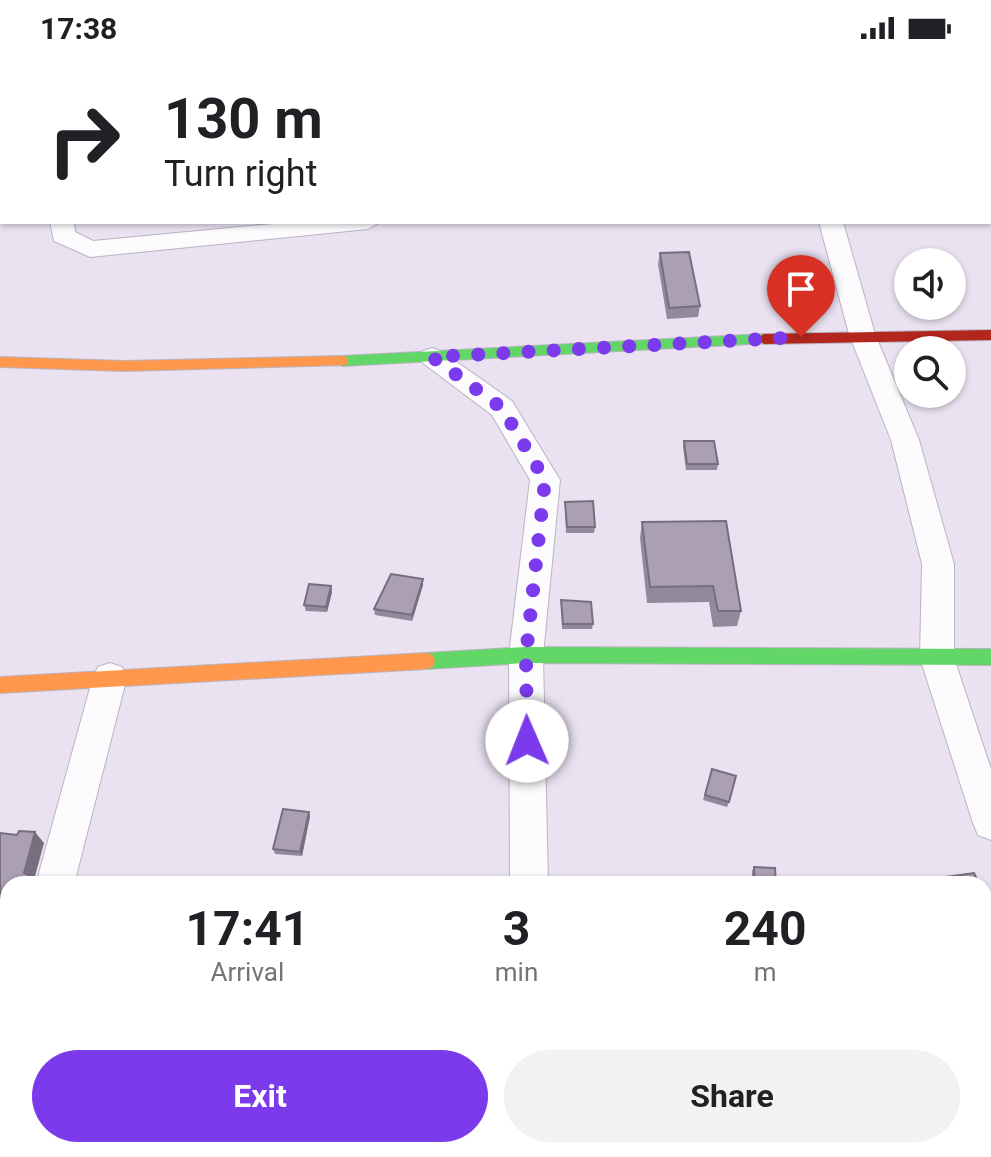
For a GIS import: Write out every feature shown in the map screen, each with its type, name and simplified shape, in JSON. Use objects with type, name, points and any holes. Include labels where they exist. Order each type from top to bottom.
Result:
[{"type":"street","points":[[62,224],[63,236],[90,249],[347,224]]},
{"type":"street","points":[[832,224],[862,334],[905,440],[938,564],[937,658],[991,823]]},
{"type":"street","points":[[0,362],[214,367],[862,334],[991,335]]},
{"type":"street","points":[[432,357],[502,408],[545,480],[526,655],[529,876]]},
{"type":"street","points":[[0,685],[526,655],[991,657]]},
{"type":"street","points":[[57,876],[110,677]]},
{"type":"building","points":[[689,252],[700,306],[669,308],[660,253]]},
{"type":"building","points":[[684,441],[714,441],[718,464],[687,464]]},
{"type":"building","points":[[593,501],[595,527],[567,527],[565,502]]},
{"type":"building","points":[[726,521],[741,611],[718,611],[713,586],[650,587],[642,522]]},
{"type":"building","points":[[391,574],[423,579],[412,615],[374,609]]},
{"type":"building","points":[[309,584],[331,586],[326,607],[304,605]]},
{"type":"building","points":[[561,600],[591,602],[593,624],[563,624]]},
{"type":"building","points":[[712,769],[736,776],[729,802],[705,795]]},
{"type":"building","points":[[283,809],[309,812],[300,852],[273,849]]},
{"type":"building","points":[[19,831],[35,832],[24,873],[31,876],[0,876],[0,833],[17,835]]},
{"type":"building","points":[[754,867],[775,868],[776,876],[755,876]]},
{"type":"traffic: fast","points":[[342,361],[764,339]]},
{"type":"traffic: fast","points":[[426,661],[526,655],[991,657]]},
{"type":"traffic: slow","points":[[0,362],[124,366],[342,361]]},
{"type":"traffic: slow","points":[[0,685],[426,661]]},
{"type":"traffic: jam","points":[[764,339],[991,335]]},
{"type":"route","points":[[527,741],[526,655],[545,480],[502,408],[432,357],[801,337]]}]
